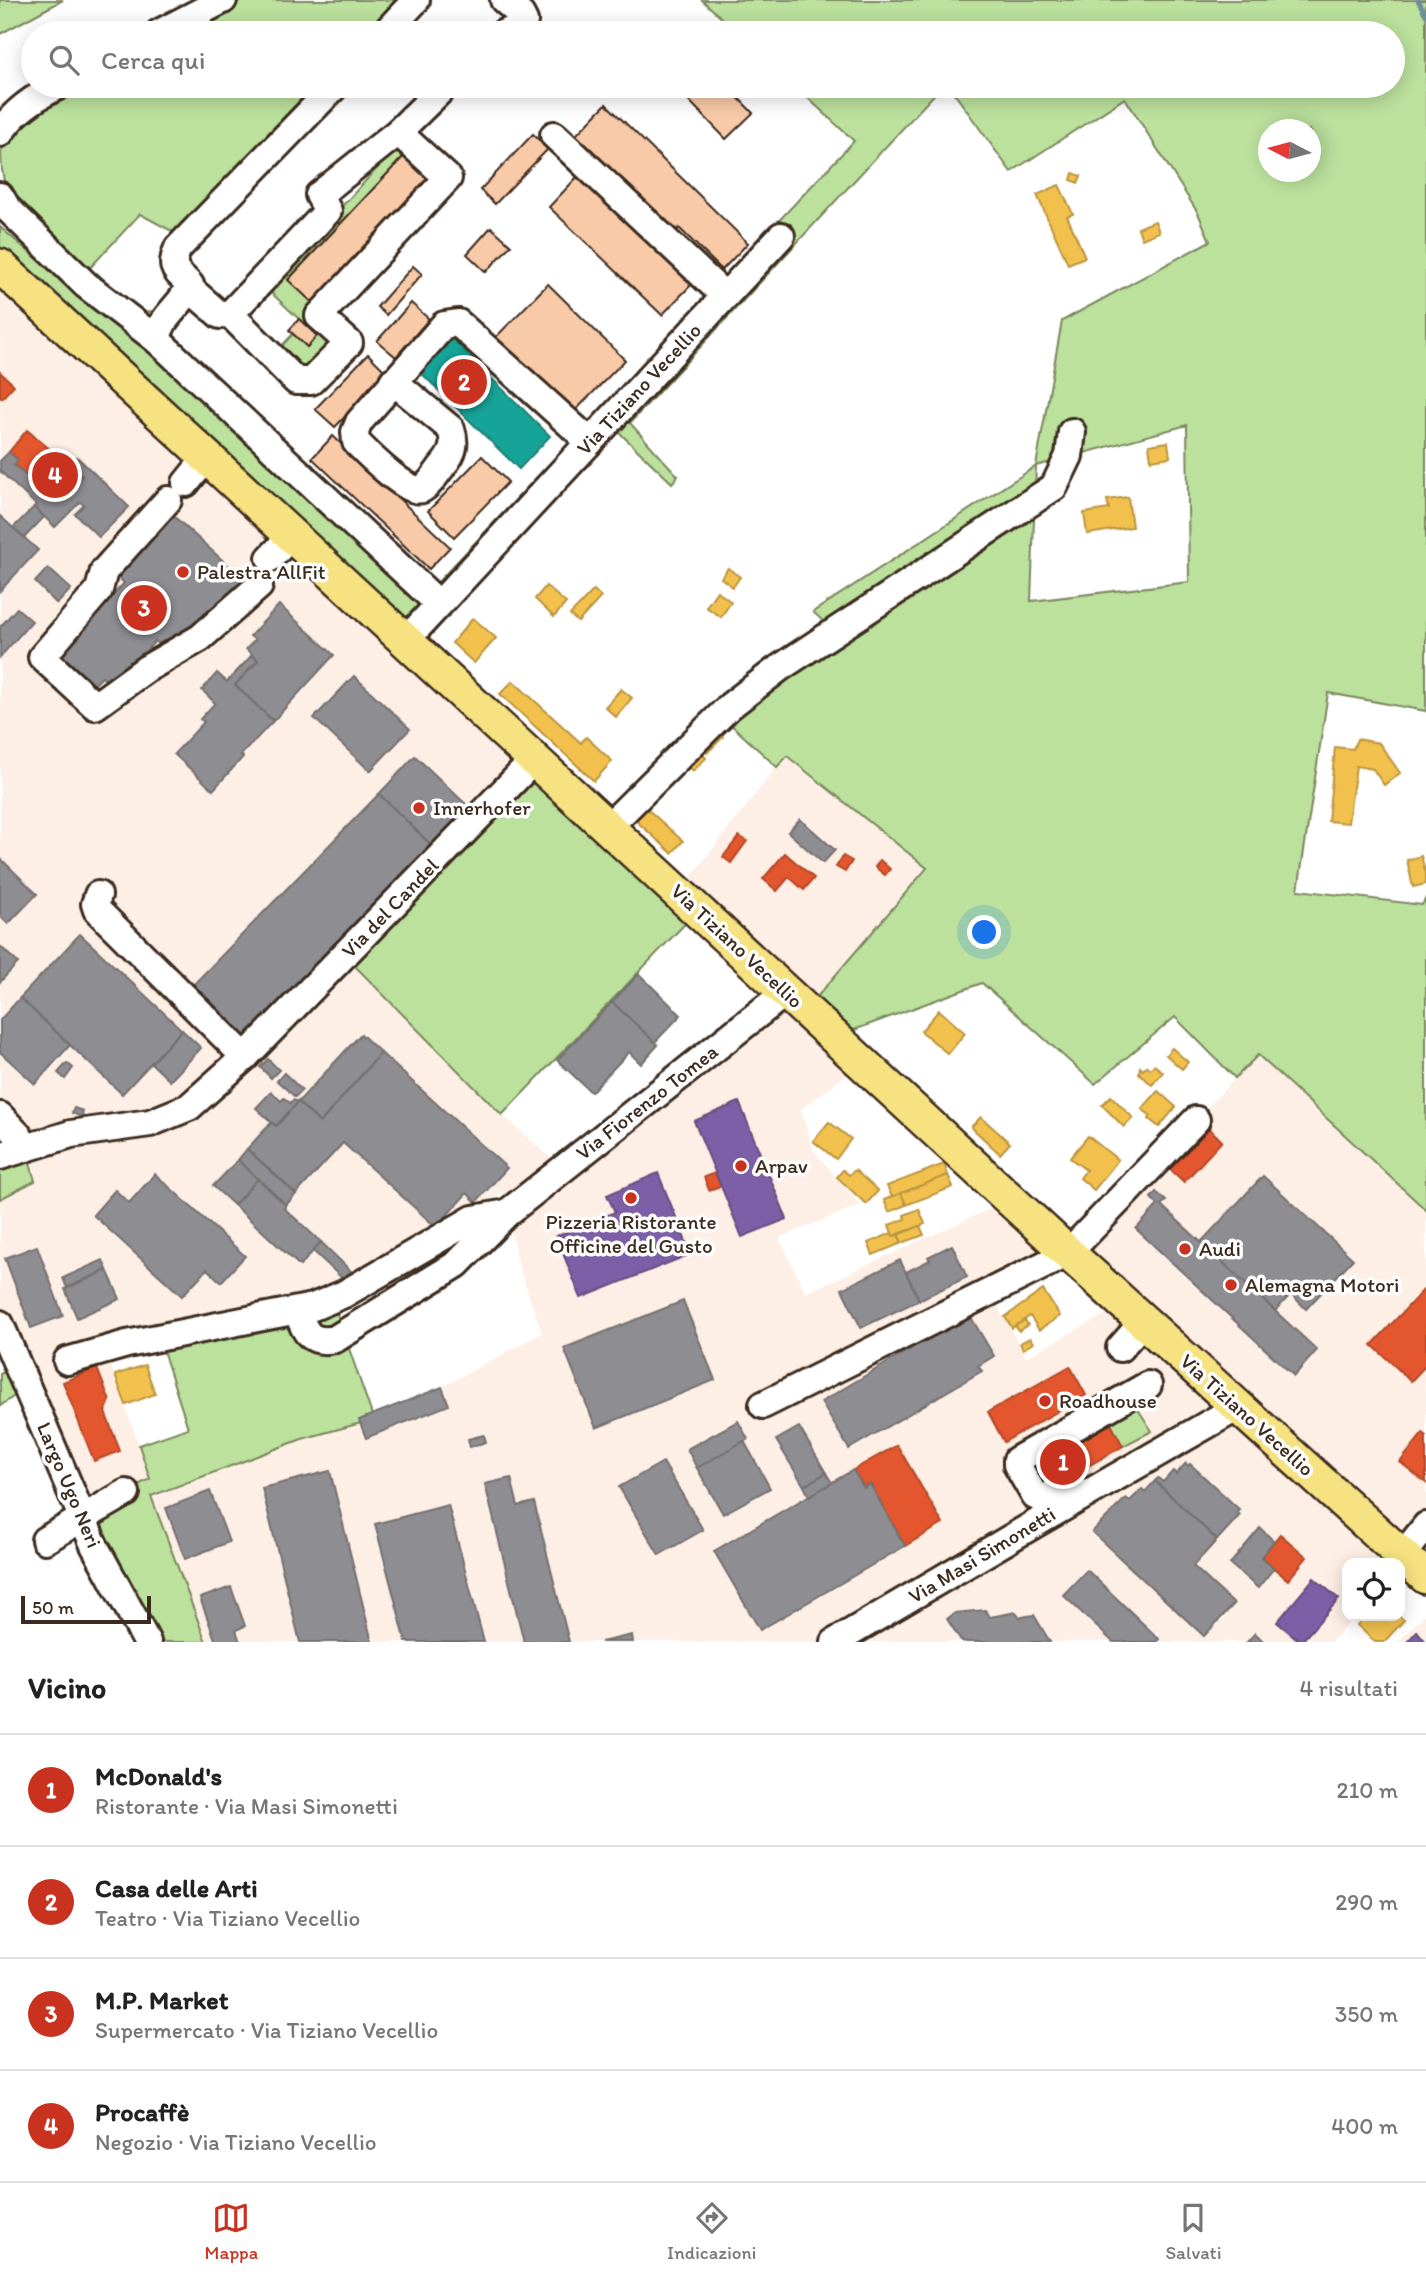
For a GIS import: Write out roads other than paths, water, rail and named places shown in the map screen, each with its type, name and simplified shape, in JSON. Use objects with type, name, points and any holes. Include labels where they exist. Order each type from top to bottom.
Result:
[{"type":"main road","name":"Via Tiziano Vecellio","points":[[0,266],[207,457],[281,547],[406,640],[1143,1322],[1414,1566]]},
{"type":"street","points":[[182,21],[223,0]]},
{"type":"street","points":[[396,21],[416,0]]},
{"type":"street","points":[[504,0],[524,21]]},
{"type":"street","points":[[0,133],[12,116],[35,98]]},
{"type":"street","points":[[158,340],[160,325],[187,294],[190,285],[174,269],[173,261],[178,248],[323,98]]},
{"type":"street","points":[[187,294],[196,294],[220,315],[230,314],[328,212],[319,195],[398,132],[433,98]]},
{"type":"street","points":[[230,314],[296,381],[311,382],[349,343],[319,316],[448,178],[398,132]]},
{"type":"street","points":[[554,135],[725,296]]},
{"type":"street","points":[[0,196],[7,208],[86,285],[158,340],[439,604]]},
{"type":"street","name":"Via Tiziano Vecellio","points":[[406,640],[781,236]]},
{"type":"street","points":[[394,381],[444,325],[458,323],[590,442]]},
{"type":"street","points":[[608,827],[730,706],[778,669],[1054,487],[1069,456],[1072,432]]},
{"type":"street","points":[[207,457],[104,571],[99,590],[41,657],[94,706],[146,669],[200,638],[259,586]]},
{"type":"street","name":"Via del Candel","points":[[12,1152],[71,1134],[150,1123],[189,1107],[200,1099],[245,1057],[535,759]]},
{"type":"street","points":[[98,895],[95,904],[97,910],[172,967],[245,1057]]},
{"type":"street","name":"Via Fiorenzo Tomea","points":[[298,1311],[302,1325],[310,1336],[325,1341],[335,1339],[457,1264],[507,1213],[786,992]]},
{"type":"street","name":"Via del Candel","points":[[0,1116],[19,1136],[12,1152]]},
{"type":"street","points":[[763,1405],[1068,1253],[1196,1120]]},
{"type":"street","name":"Via Fiorenzo Tomea","points":[[66,1361],[127,1344],[298,1311],[344,1294],[473,1220],[507,1213]]},
{"type":"street","points":[[1120,1348],[1143,1322]]},
{"type":"street","name":"Largo Ugo Neri","points":[[0,1324],[82,1518],[116,1588],[147,1642]]},
{"type":"street","points":[[1148,1385],[1019,1458],[1017,1465],[1035,1496],[1044,1498],[1175,1426]]},
{"type":"street","name":"Via Masi Simonetti","points":[[835,1642],[1238,1407]]},
{"type":"street","points":[[44,1540],[126,1493]]},
{"type":"street","points":[[1414,1566],[1426,1526]]},
{"type":"waterway","points":[[1418,0],[1426,15]]},
{"type":"place","name":"Casa delle Arti","points":[[464,382]]},
{"type":"place","name":"Procaffè","points":[[55,475]]},
{"type":"place","name":"Palestra AllFit","points":[[183,572]]},
{"type":"place","name":"M.P. Market","points":[[144,608]]},
{"type":"place","name":"Innerhofer","points":[[419,808]]},
{"type":"place","name":"Arpav","points":[[741,1166]]},
{"type":"place","name":"Pizzeria Ristorante Officine del Gusto","points":[[631,1198]]},
{"type":"place","name":"Audi","points":[[1185,1249]]},
{"type":"place","name":"Alemagna Motori","points":[[1231,1285]]},
{"type":"place","name":"Roadhouse","points":[[1045,1401]]},
{"type":"place","name":"McDonald's","points":[[1063,1462]]}]
